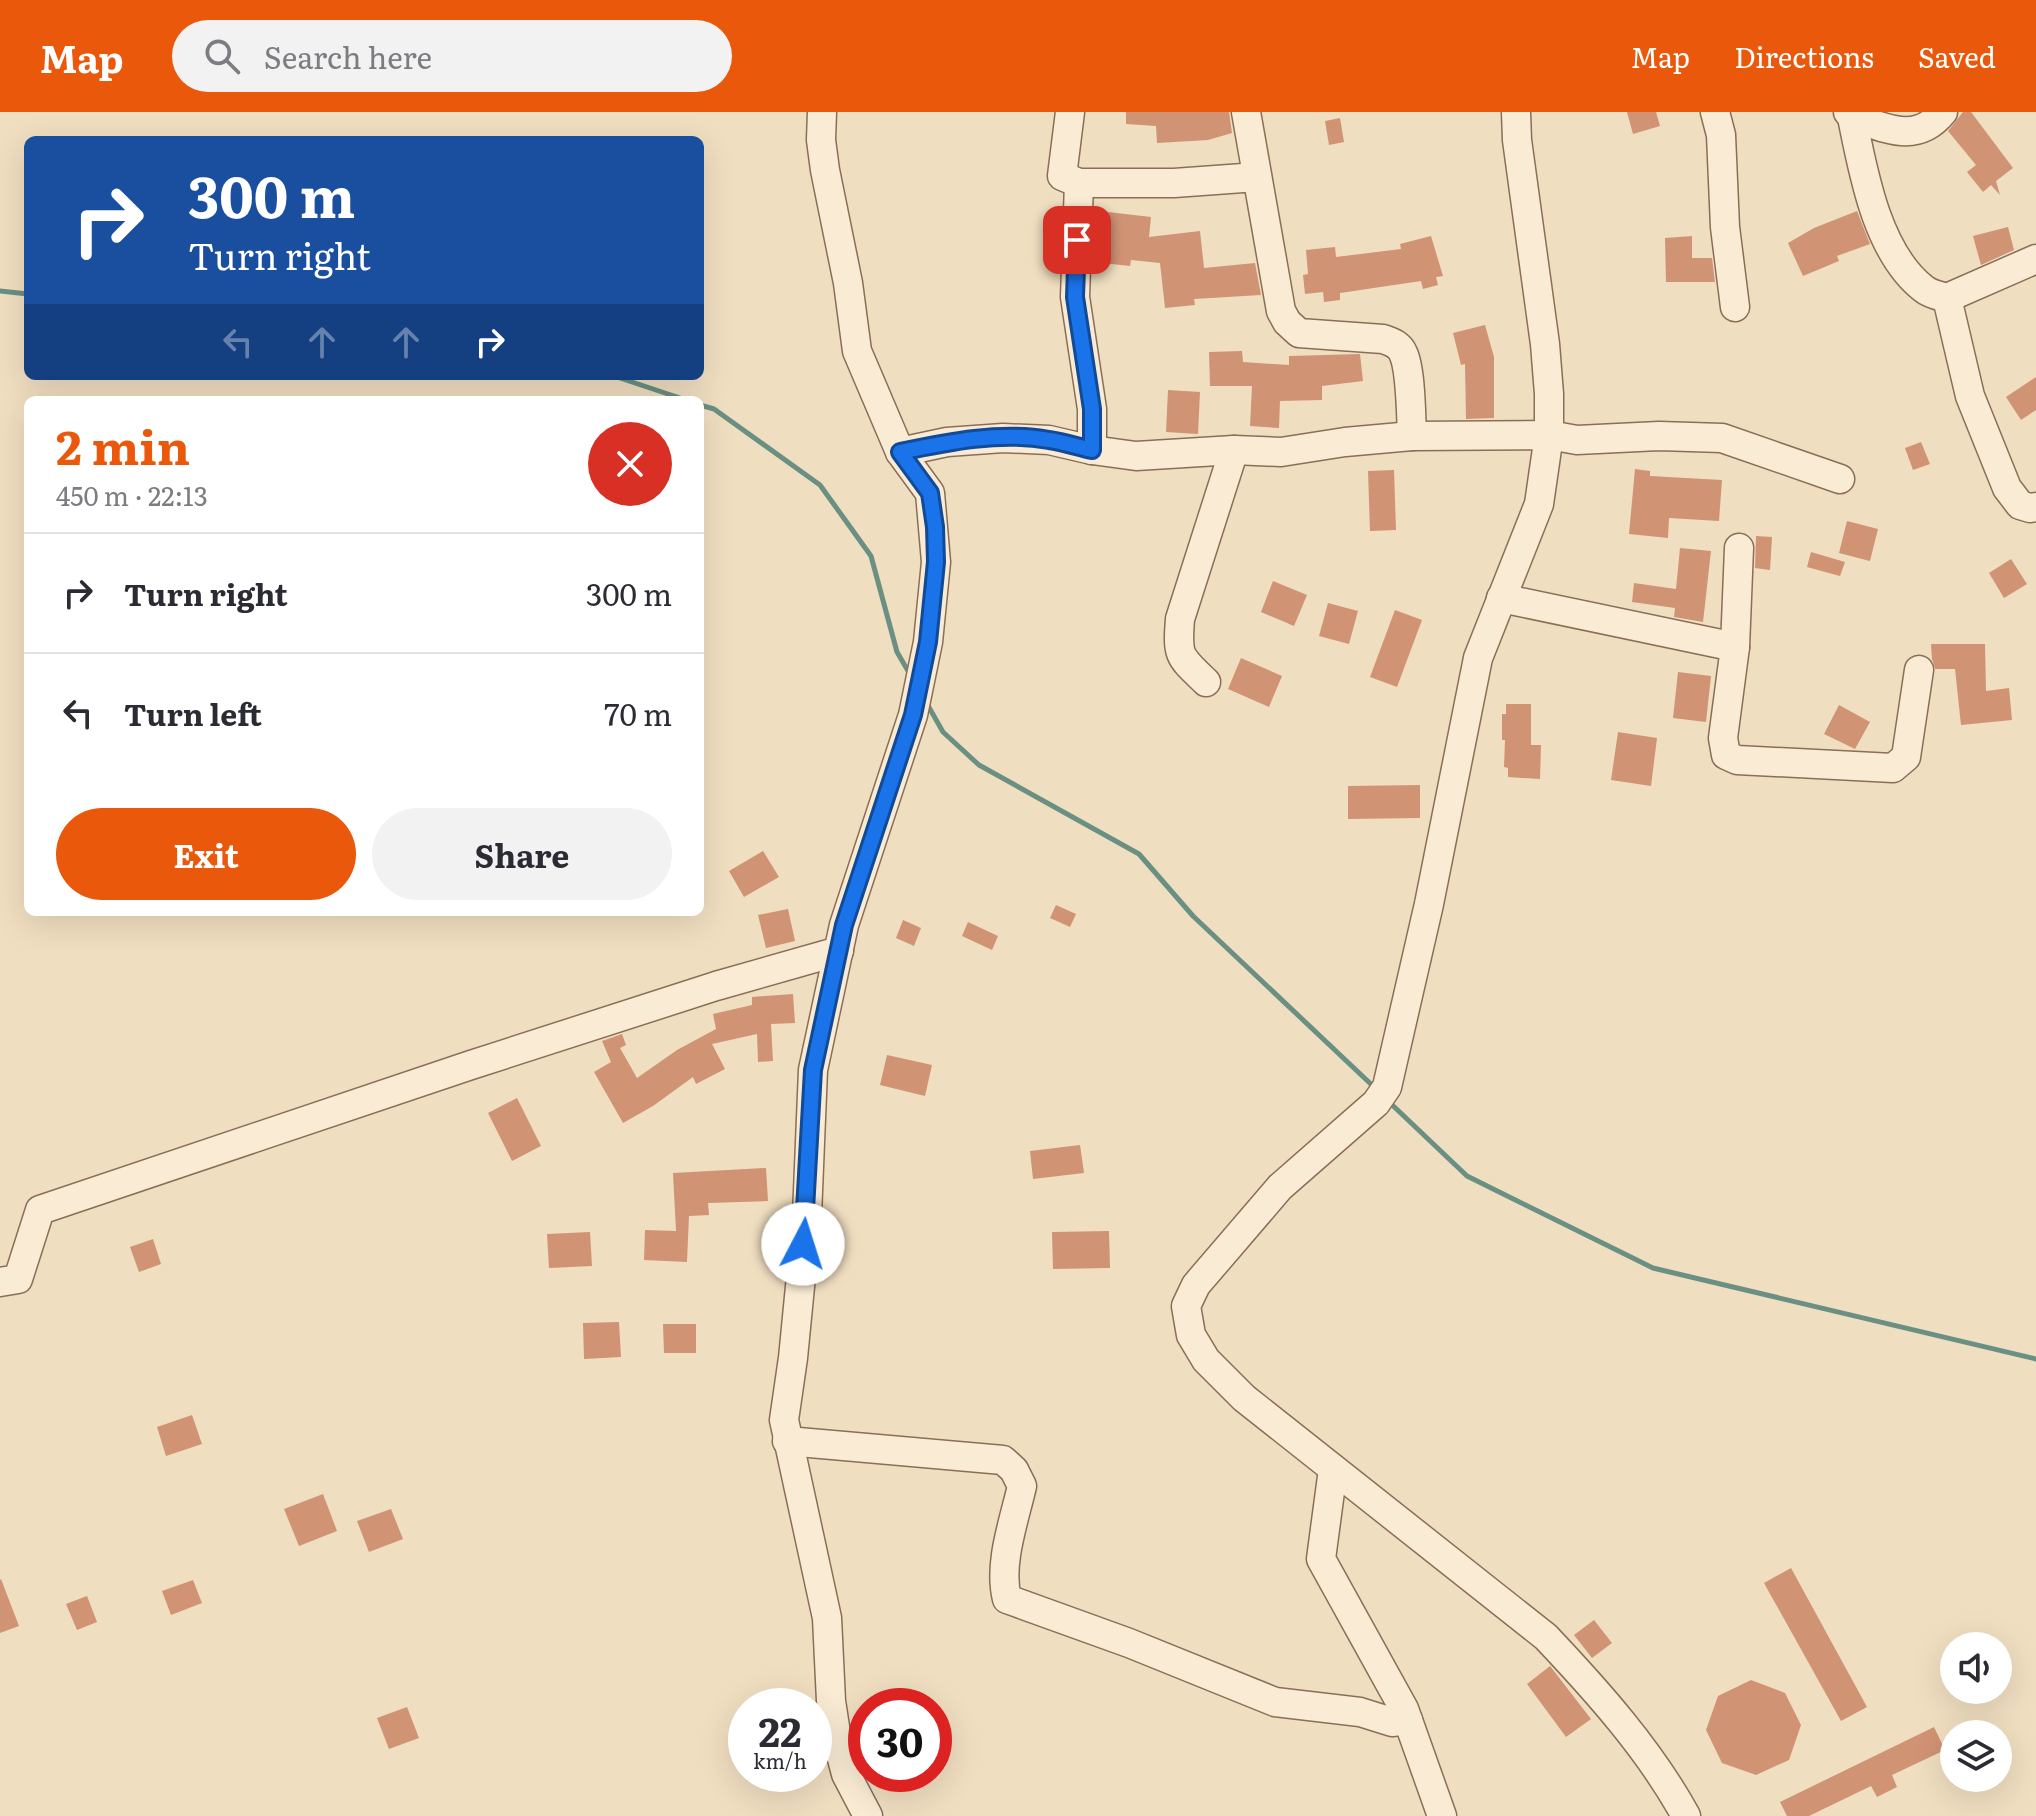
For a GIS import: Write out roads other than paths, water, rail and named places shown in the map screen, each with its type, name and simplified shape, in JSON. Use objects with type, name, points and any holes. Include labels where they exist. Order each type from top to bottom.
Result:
[{"type":"street","points":[[822,112],[821,140],[825,170],[848,283],[857,351],[900,452],[930,493],[936,562],[928,642],[913,715],[844,925],[813,1070],[807,1215],[784,1420],[827,1618],[831,1701],[837,1740],[846,1774],[868,1816]]},
{"type":"street","points":[[1070,112],[1062,176],[1079,183],[1174,183],[1257,177]]},
{"type":"street","points":[[1246,112],[1281,311],[1299,333],[1383,339],[1394,343],[1402,351],[1406,363],[1412,436]]},
{"type":"street","points":[[1516,112],[1517,140],[1545,344],[1549,435],[1539,504],[1478,658],[1426,919],[1387,1087],[1376,1103],[1280,1187],[1196,1285],[1186,1306],[1191,1335],[1206,1360],[1244,1398],[1546,1637],[1634,1739],[1686,1816]]},
{"type":"street","points":[[1715,112],[1721,135],[1725,227],[1735,307]]},
{"type":"street","points":[[1850,115],[1900,132],[1926,128],[1943,112]]},
{"type":"street","points":[[1850,115],[1864,179],[1889,247],[1906,271],[1926,291],[1947,298],[2036,259]]},
{"type":"street","points":[[1079,183],[1075,297],[1092,409],[1092,450]]},
{"type":"street","points":[[1947,298],[1970,396],[2007,488],[2020,505],[2036,507]]},
{"type":"street","points":[[900,452],[947,442],[1003,438],[1049,440],[1136,456],[1234,450],[1281,452],[1358,440],[1412,436],[1549,435],[1577,440],[1659,436],[1722,438],[1840,479]]},
{"type":"street","points":[[1206,682],[1183,659],[1178,648],[1180,619],[1234,450]]},
{"type":"street","points":[[1739,548],[1735,647],[1723,738],[1726,755],[1737,760],[1893,768],[1906,757],[1919,670]]},
{"type":"street","points":[[1501,598],[1735,647]]},
{"type":"street","points":[[0,1282],[18,1279],[40,1210],[471,1065],[716,986],[839,951]]},
{"type":"street","points":[[787,1441],[1003,1460],[1014,1470],[1022,1486],[1003,1585],[1007,1599],[1129,1643],[1275,1702],[1360,1712],[1392,1722],[1408,1720]]},
{"type":"street","points":[[1333,1469],[1321,1559],[1408,1720],[1442,1816]]},
{"type":"waterway","points":[[0,291],[24,294]]},
{"type":"waterway","points":[[626,380],[674,396]]},
{"type":"waterway","points":[[704,406],[714,409],[820,485],[871,556],[897,652],[911,676]]},
{"type":"waterway","points":[[926,702],[943,732],[979,765],[1139,854],[1193,916],[1374,1087]]},
{"type":"waterway","points":[[1387,1100],[1467,1176],[1653,1268],[2036,1359]]}]
